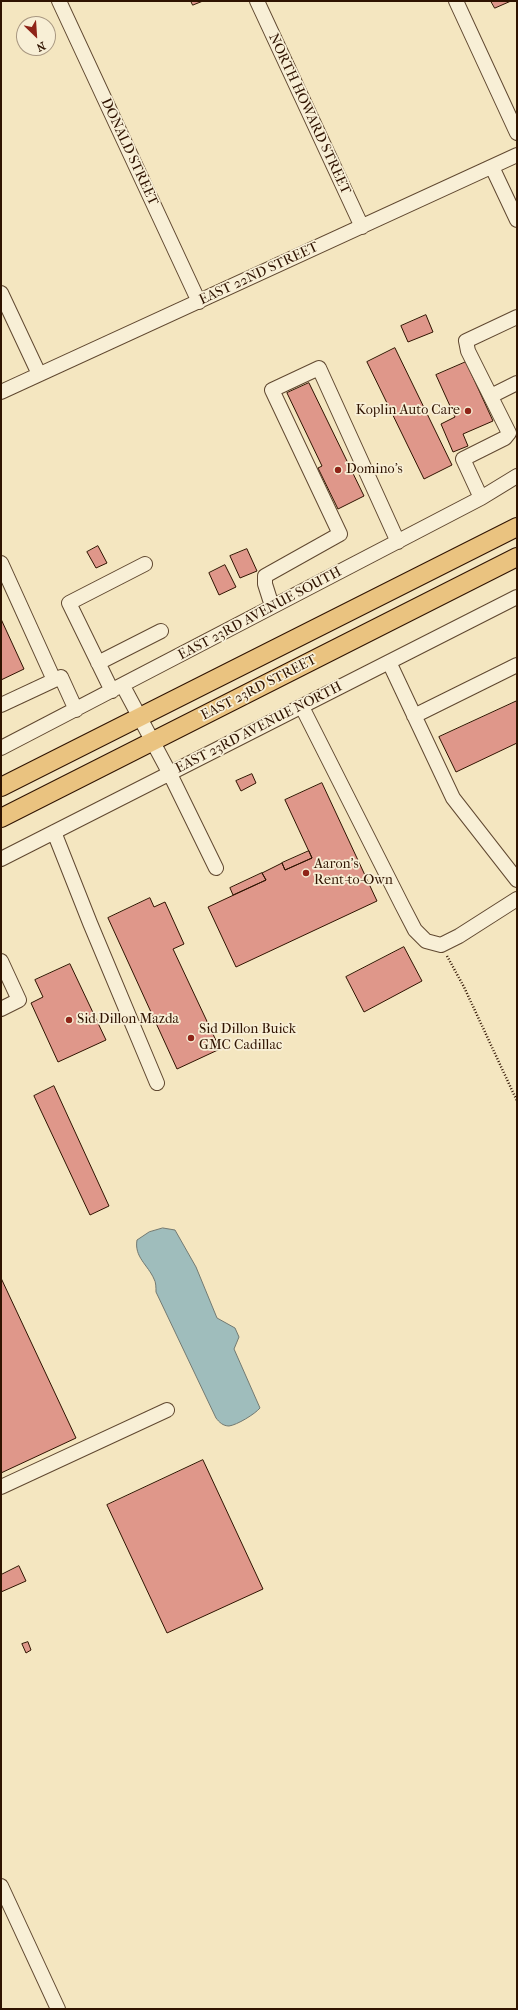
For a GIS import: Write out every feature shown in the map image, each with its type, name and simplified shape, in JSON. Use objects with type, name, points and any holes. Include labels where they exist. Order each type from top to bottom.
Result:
[{"type":"main road","name":"EAST 23RD STREET","points":[[1,787],[517,527]]},
{"type":"main road","name":"EAST 23RD STREET","points":[[1,818],[517,557]]},
{"type":"street","name":"DONALD STREET","points":[[59,1],[199,302]]},
{"type":"street","name":"NORTH HOWARD STREET","points":[[257,1],[362,227]]},
{"type":"street","points":[[456,1],[517,133]]},
{"type":"street","name":"EAST 22ND STREET","points":[[1,392],[517,155]]},
{"type":"street","points":[[492,166],[517,220]]},
{"type":"street","points":[[1,293],[38,374]]},
{"type":"street","points":[[481,498],[463,459],[505,438],[509,432],[468,351],[466,341],[517,317]]},
{"type":"street","points":[[272,606],[265,584],[265,576],[340,534],[272,390],[319,368],[398,542]]},
{"type":"street","points":[[490,396],[517,383]]},
{"type":"street","name":"EAST 23RD AVENUE SOUTH","points":[[1,748],[118,689],[272,606],[398,542],[481,498],[517,476]]},
{"type":"street","points":[[1,562],[54,680]]},
{"type":"street","points":[[145,564],[70,603],[98,663],[140,718],[170,774],[216,868]]},
{"type":"street","name":"EAST 23RD AVENUE NORTH","points":[[1,859],[517,598]]},
{"type":"street","points":[[98,663],[161,631]]},
{"type":"street","points":[[389,662],[453,798],[517,880]]},
{"type":"street","points":[[414,716],[517,665]]},
{"type":"street","points":[[1,705],[61,677],[76,710]]},
{"type":"street","points":[[302,707],[415,930],[426,941],[441,945],[459,936],[517,899]]},
{"type":"street","points":[[54,832],[116,987],[157,1083]]},
{"type":"street","points":[[1,961],[19,1000],[1,1009]]},
{"type":"street","points":[[1,1487],[167,1410]]},
{"type":"street","points":[[1,1886],[58,2009]]},
{"type":"path","points":[[441,945],[464,987],[517,1101]]},
{"type":"water","points":[[163,1228],[175,1230],[196,1267],[217,1318],[235,1328],[239,1337],[234,1349],[260,1408],[237,1424],[229,1426],[223,1425],[216,1418],[156,1292],[155,1280],[139,1256],[137,1240],[149,1232]]},
{"type":"building","points":[[191,1],[203,1],[193,5]]},
{"type":"building","points":[[491,1],[511,1],[495,8]]},
{"type":"building","points":[[426,315],[433,332],[408,342],[401,326]]},
{"type":"building","points":[[395,348],[452,465],[424,479],[367,362]]},
{"type":"building","points":[[466,362],[493,421],[463,434],[468,446],[453,452],[441,424],[455,417],[436,375]]},
{"type":"building","points":[[309,383],[364,496],[338,509],[318,468],[322,466],[287,393]]},
{"type":"building","points":[[98,546],[107,563],[96,568],[87,552]]},
{"type":"building","points":[[247,549],[257,571],[240,578],[230,556]]},
{"type":"building","points":[[225,565],[236,587],[219,595],[209,573]]},
{"type":"building","points":[[1,619],[24,669],[1,680]]},
{"type":"building","points":[[517,701],[517,743],[456,772],[439,737]]},
{"type":"building","points":[[252,774],[256,783],[241,791],[236,781]]},
{"type":"building","points":[[322,783],[377,901],[236,967],[208,907],[266,880],[262,873],[282,863],[285,870],[312,858],[285,800]]},
{"type":"building","points":[[309,851],[312,858],[285,870],[282,863]]},
{"type":"building","points":[[262,873],[266,880],[233,895],[230,888]]},
{"type":"building","points":[[150,898],[154,907],[165,902],[184,944],[173,949],[220,1049],[177,1069],[108,918]]},
{"type":"building","points":[[404,947],[422,981],[364,1012],[346,977]]},
{"type":"building","points":[[70,964],[106,1040],[58,1062],[31,1003],[43,997],[35,980]]},
{"type":"building","points":[[54,1086],[109,1206],[90,1215],[34,1096]]},
{"type":"building","points":[[1,1278],[76,1438],[1,1473]]},
{"type":"building","points":[[203,1460],[263,1589],[167,1633],[107,1505]]},
{"type":"building","points":[[19,1566],[26,1581],[1,1592],[1,1575]]},
{"type":"building","points":[[28,1642],[31,1650],[26,1653],[22,1644]]},
{"type":"place","name":"Koplin Auto Care","points":[[468,411]]},
{"type":"place","name":"Domino's","points":[[338,470]]},
{"type":"place","name":"Aaron's Rent-to-Own","points":[[306,873]]},
{"type":"place","name":"Sid Dillon Mazda","points":[[69,1020]]},
{"type":"place","name":"Sid Dillon Buick GMC Cadillac","points":[[191,1038]]}]
